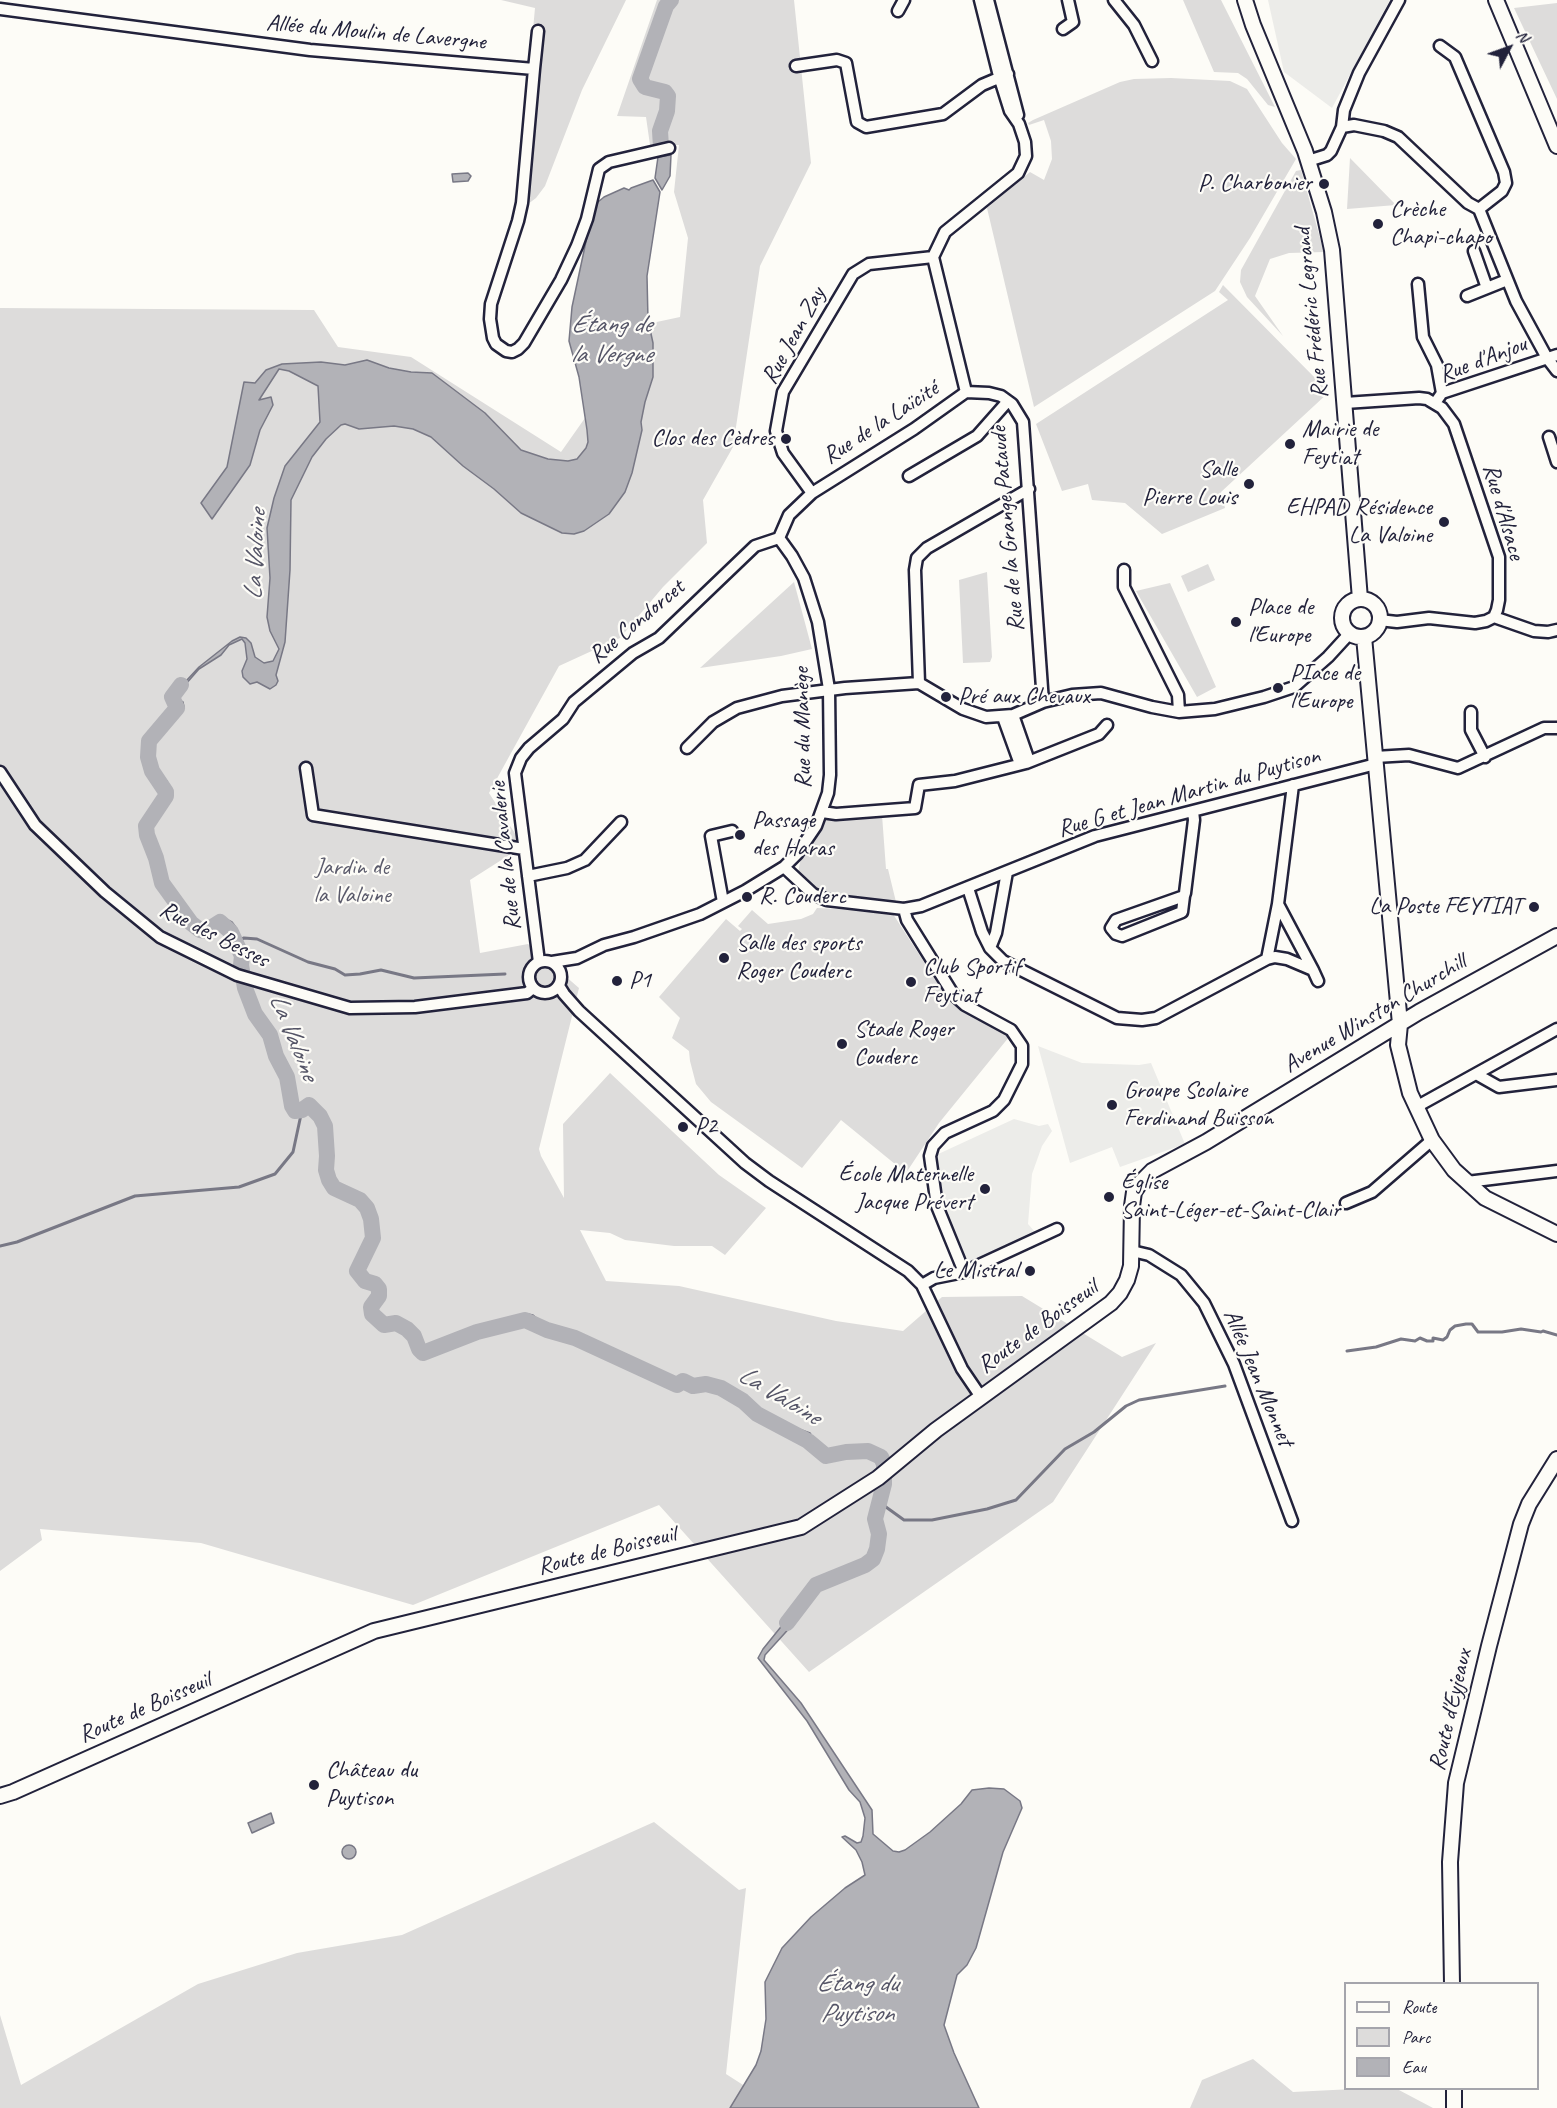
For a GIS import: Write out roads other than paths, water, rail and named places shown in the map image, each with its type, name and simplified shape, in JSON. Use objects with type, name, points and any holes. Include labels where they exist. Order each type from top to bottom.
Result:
[{"type":"main road","name":"Rue Frédéric Legrand","points":[[1245,0],[1252,25],[1308,161],[1324,213],[1332,250],[1360,599]]},
{"type":"main road","points":[[1496,0],[1557,146]]},
{"type":"main road","points":[[1360,599],[1372,603],[1377,608],[1380,620],[1375,631],[1364,637],[1350,633],[1343,625],[1343,613],[1349,603],[1360,599]]},
{"type":"main road","points":[[1364,637],[1400,1024],[1398,1045],[1401,1064],[1416,1107],[1432,1140],[1454,1170],[1485,1198],[1557,1234]]},
{"type":"main road","name":"Avenue Winston Churchill","points":[[1131,1232],[1134,1192],[1152,1170],[1206,1142],[1419,1012],[1557,936]]},
{"type":"main road","name":"Route de Boisseuil","points":[[0,1796],[374,1631],[801,1527],[878,1478],[936,1430],[1111,1303],[1120,1293],[1131,1266],[1131,1232]]},
{"type":"main road","name":"Route d'Eyjeaux","points":[[1452,1982],[1450,1862],[1456,1783],[1521,1524],[1529,1504],[1557,1460]]},
{"type":"main road","points":[[1454,2090],[1454,2108]]},
{"type":"street","points":[[898,10],[904,0]]},
{"type":"street","points":[[980,0],[1003,75]]},
{"type":"street","points":[[933,257],[945,232],[1018,173],[1026,156],[1025,142],[1018,121],[1010,111],[988,0]]},
{"type":"street","points":[[1063,29],[1073,22],[1068,0]]},
{"type":"street","points":[[1114,0],[1134,25],[1152,61]]},
{"type":"street","points":[[1308,161],[1331,151],[1342,128],[1344,110],[1359,73],[1399,0]]},
{"type":"street","name":"Allée du Moulin de Lavergne","points":[[0,9],[310,50],[534,69]]},
{"type":"street","points":[[538,31],[522,202],[491,304],[490,319],[496,344],[512,352],[524,343],[561,280],[577,246],[599,169],[609,162],[669,148]]},
{"type":"street","points":[[1440,46],[1455,57],[1504,172],[1506,183],[1502,191],[1479,209]]},
{"type":"street","points":[[796,66],[837,60],[846,63],[856,122],[866,127],[943,114],[982,85],[1003,75]]},
{"type":"street","points":[[1342,128],[1354,125],[1384,131],[1398,137],[1468,203],[1479,209],[1507,280],[1552,356],[1557,371]]},
{"type":"street","points":[[1474,251],[1487,288]]},
{"type":"street","name":"Rue de la Laïcité","points":[[779,538],[789,515],[812,493],[914,429],[966,392],[933,257]]},
{"type":"street","name":"Rue Jean Zay","points":[[812,493],[783,453],[776,431],[783,392],[805,351],[853,274],[869,264],[933,257]]},
{"type":"street","points":[[1467,296],[1507,280]]},
{"type":"street","points":[[1418,284],[1423,337],[1437,365],[1442,393]]},
{"type":"street","name":"Rue d'Anjou","points":[[1436,403],[1442,393],[1552,356]]},
{"type":"street","name":"Rue de la Grange Pataude","points":[[966,392],[1001,396],[1019,413],[1023,422],[1043,702]]},
{"type":"street","points":[[1345,403],[1419,398],[1436,403]]},
{"type":"street","points":[[909,476],[977,436],[1008,401]]},
{"type":"street","name":"Rue d'Alsace","points":[[1436,403],[1454,424],[1496,548],[1499,600],[1494,617]]},
{"type":"street","points":[[1549,438],[1557,462]]},
{"type":"street","points":[[918,683],[915,570],[917,558],[927,548],[1029,489]]},
{"type":"street","name":"Rue du Manège","points":[[552,962],[577,957],[604,945],[700,914],[756,885],[784,867],[808,839],[822,812],[828,793],[830,775],[829,689],[818,622],[804,578],[779,538]]},
{"type":"street","name":"Rue Condorcet","points":[[529,748],[563,719],[574,702],[633,653],[659,638],[755,546],[779,538]]},
{"type":"street","points":[[1124,570],[1124,587],[1178,695],[1179,712]]},
{"type":"street","points":[[1380,620],[1397,622],[1429,618],[1475,623],[1494,617],[1534,631],[1557,630]]},
{"type":"street","points":[[687,748],[713,722],[737,708],[782,696],[829,689],[918,683],[963,709],[986,717],[1008,716],[1043,702],[1072,694],[1101,693],[1179,712],[1215,709],[1264,698],[1294,687],[1328,657],[1350,633]]},
{"type":"street","points":[[1471,712],[1471,730],[1485,757]]},
{"type":"street","points":[[1008,716],[1024,763]]},
{"type":"street","points":[[822,812],[836,814],[915,808],[919,785],[956,781],[1024,763],[1099,734],[1107,725]]},
{"type":"street","name":"Rue G et Jean Martin du Puytison","points":[[784,867],[817,897],[839,903],[904,909],[921,906],[1095,836],[1293,785],[1375,760],[1409,755],[1458,768],[1544,728],[1557,728]]},
{"type":"street","name":"Rue de la Cavalerie","points":[[529,748],[521,758],[515,773],[539,962]]},
{"type":"street","points":[[306,768],[314,815],[524,849]]},
{"type":"street","name":"Rue des Besses","points":[[0,772],[35,825],[105,892],[160,937],[251,981],[350,1008],[415,1006],[507,996],[526,993],[533,988]]},
{"type":"street","points":[[1267,959],[1278,904],[1293,785]]},
{"type":"street","points":[[1184,896],[1116,920],[1111,928],[1116,934],[1122,936],[1182,912],[1194,820],[1193,811]]},
{"type":"street","points":[[528,876],[567,868],[585,860],[621,822]]},
{"type":"street","points":[[723,902],[711,836],[732,831]]},
{"type":"street","points":[[990,948],[996,933],[1007,872]]},
{"type":"street","points":[[968,888],[982,932],[990,948],[1003,960],[1105,1014],[1128,1020],[1156,1018],[1267,959],[1275,957],[1287,959],[1313,970]]},
{"type":"street","points":[[1278,904],[1318,981]]},
{"type":"street","points":[[904,909],[907,920],[953,994],[965,1005],[1011,1030],[1022,1046],[1022,1064],[1004,1100],[993,1111],[945,1133],[933,1146],[930,1156],[937,1206],[964,1272]]},
{"type":"street","name":"Rue du Manège","points":[[560,971],[577,957]]},
{"type":"street","points":[[507,996],[529,977],[532,968],[539,962],[552,962],[560,971],[561,981],[555,990],[546,993]]},
{"type":"street","points":[[529,977],[533,988],[579,1011]]},
{"type":"street","points":[[559,986],[579,1011],[745,1163],[768,1181],[908,1271],[922,1284],[962,1369],[981,1397]]},
{"type":"street","points":[[1416,1107],[1557,1029]]},
{"type":"street","points":[[1476,1074],[1499,1087],[1557,1080]]},
{"type":"street","points":[[1346,1203],[1372,1192],[1432,1140]]},
{"type":"street","points":[[1467,1182],[1557,1171]]},
{"type":"street","points":[[922,1284],[934,1278],[964,1272],[1057,1230]]},
{"type":"street","name":"Allée Jean Monnet","points":[[1132,1251],[1149,1255],[1181,1275],[1204,1303],[1234,1364],[1292,1521]]},
{"type":"water","points":[[664,0],[676,0],[668,10],[667,18],[642,79],[645,83],[667,90],[671,97],[670,112],[662,133],[663,147],[661,147],[660,131],[667,111],[668,96],[665,92],[645,87],[640,79],[651,44],[665,16]]},
{"type":"water","points":[[671,155],[670,176],[662,190],[655,178],[658,157]]},
{"type":"water","points":[[468,173],[471,176],[468,181],[453,182],[452,174]]},
{"type":"water","name":"Étang de la Vergne","points":[[653,180],[660,192],[647,276],[648,320],[653,343],[653,377],[645,402],[641,422],[642,430],[632,473],[625,492],[609,514],[584,531],[574,534],[562,533],[521,513],[431,437],[413,429],[394,426],[359,429],[345,424],[341,425],[312,457],[291,500],[290,570],[285,642],[276,675],[278,681],[276,685],[270,689],[257,682],[250,684],[243,677],[242,671],[247,659],[245,643],[242,639],[229,645],[221,655],[199,669],[178,693],[177,699],[183,702],[184,707],[163,726],[152,749],[155,769],[167,781],[171,797],[150,824],[150,831],[162,864],[164,878],[189,915],[199,927],[210,925],[222,917],[232,922],[235,926],[231,928],[247,957],[246,961],[225,925],[220,922],[206,931],[200,930],[191,923],[162,883],[146,826],[166,796],[166,792],[152,770],[148,757],[149,741],[177,708],[172,697],[174,694],[199,667],[232,641],[240,637],[246,638],[251,643],[255,657],[264,663],[273,661],[279,649],[270,631],[267,617],[270,578],[267,528],[285,466],[320,422],[318,386],[289,371],[279,369],[259,400],[271,397],[273,405],[260,430],[250,465],[212,519],[201,503],[227,467],[244,382],[255,383],[266,370],[282,364],[321,362],[345,365],[367,360],[389,368],[432,373],[485,413],[521,450],[548,459],[568,461],[577,459],[588,442],[579,377],[569,341],[572,307],[591,218],[598,202],[604,197],[624,188],[629,190]]},
{"type":"water","points":[[245,988],[251,989],[256,1010],[273,1030],[285,1068],[292,1077],[294,1103],[299,1106],[311,1103],[328,1122],[333,1156],[329,1171],[334,1181],[346,1192],[363,1199],[373,1212],[374,1245],[362,1267],[367,1277],[380,1282],[384,1291],[383,1298],[374,1309],[383,1320],[404,1322],[417,1334],[421,1346],[425,1348],[480,1328],[500,1325],[528,1314],[533,1315],[547,1327],[572,1333],[616,1354],[637,1360],[677,1382],[708,1381],[727,1388],[766,1417],[810,1433],[825,1453],[873,1448],[887,1461],[884,1464],[879,1461],[880,1457],[867,1451],[826,1456],[807,1441],[757,1414],[743,1401],[721,1388],[708,1384],[677,1385],[575,1338],[547,1330],[525,1320],[477,1332],[423,1353],[414,1335],[401,1325],[396,1323],[384,1325],[372,1314],[372,1308],[379,1296],[379,1289],[375,1284],[365,1281],[357,1271],[373,1238],[367,1208],[360,1200],[334,1188],[329,1180],[326,1170],[325,1126],[320,1116],[309,1106],[295,1111],[292,1106],[287,1077],[276,1056],[270,1035],[255,1014]]},
{"type":"water","name":"Étang du Puytison","points":[[893,1473],[884,1484],[875,1519],[873,1508],[879,1496],[879,1487]]},
{"type":"water","name":"Étang du Puytison","points":[[875,1519],[879,1534],[873,1559],[865,1565],[816,1585],[791,1618],[794,1623],[765,1655],[764,1660],[801,1703],[872,1810],[873,1834],[893,1851],[905,1850],[930,1832],[961,1804],[972,1790],[1004,1789],[1020,1801],[1022,1808],[1003,1852],[976,1948],[967,1965],[957,1975],[944,2025],[979,2108],[730,2108],[756,2065],[761,2051],[766,2019],[765,1982],[782,1948],[811,1917],[845,1888],[865,1875],[856,1850],[842,1837],[845,1836],[857,1843],[861,1842],[865,1818],[860,1802],[849,1790],[807,1721],[758,1658],[804,1597],[807,1586],[813,1579],[822,1578],[840,1569],[868,1560],[872,1554],[877,1530]]},
{"type":"water","points":[[271,1813],[274,1823],[252,1833],[248,1823]]},
{"type":"water","points":[[346,1845],[352,1845],[356,1852],[352,1859],[346,1859],[342,1855],[342,1849]]},
{"type":"waterway","name":"La Valoine","points":[[661,147],[660,131],[667,111],[668,96],[665,92],[645,87],[640,79],[666,6],[671,0]]},
{"type":"waterway","name":"La Valoine","points":[[181,685],[172,697],[177,708],[149,741],[148,757],[152,771],[166,792],[166,796],[146,826],[147,835],[162,883],[191,923],[200,930],[206,931],[220,922],[231,932],[242,956],[241,965],[245,988],[255,1014],[270,1035],[276,1056],[287,1077],[292,1106],[295,1111],[302,1110],[309,1105],[320,1116],[325,1126],[326,1170],[329,1180],[334,1188],[360,1200],[367,1208],[373,1238],[357,1271],[365,1281],[375,1284],[379,1289],[379,1296],[371,1307],[372,1314],[384,1325],[396,1323],[407,1329],[414,1336],[423,1353],[477,1332],[525,1320],[547,1330],[575,1338],[677,1385],[683,1381],[693,1386],[706,1384],[721,1388],[743,1401],[757,1414],[808,1441],[826,1456],[868,1451],[881,1457],[884,1464],[884,1484],[875,1519],[879,1534],[873,1559],[865,1565],[816,1585],[787,1623]]},
{"type":"waterway","points":[[237,941],[244,938],[257,939],[308,962],[335,969],[345,975],[381,970],[414,978],[505,974]]},
{"type":"waterway","points":[[0,1246],[17,1242],[135,1196],[239,1187],[275,1174],[293,1152],[302,1110]]},
{"type":"waterway","points":[[1347,1351],[1376,1347],[1401,1339],[1443,1340],[1455,1326],[1466,1324],[1472,1324],[1478,1332],[1521,1329],[1557,1335]]},
{"type":"waterway","points":[[879,1502],[904,1520],[932,1520],[987,1509],[1016,1500],[1065,1449],[1094,1432],[1126,1406],[1139,1400],[1225,1386]]},
{"type":"place","name":"P. Charbonier","points":[[1324,184]]},
{"type":"place","name":"Crèche Chapi-chapo","points":[[1378,224]]},
{"type":"place","name":"Clos des Cèdres","points":[[786,439]]},
{"type":"place","name":"Mairie de Feytiat","points":[[1290,444]]},
{"type":"place","name":"Salle Pierre Louis","points":[[1249,484]]},
{"type":"place","name":"EHPAD Résidence La Valoine","points":[[1444,522]]},
{"type":"place","name":"Place de l'Europe","points":[[1236,622]]},
{"type":"place","name":"PIace de l'Europe","points":[[1278,688]]},
{"type":"place","name":"Pré aux Chevaux","points":[[946,697]]},
{"type":"place","name":"Passage des Haras","points":[[740,835]]},
{"type":"place","name":"R. Couderc","points":[[747,897]]},
{"type":"place","name":"La Poste FEYTIAT","points":[[1534,907]]},
{"type":"place","name":"Salle des sports Roger Couderc","points":[[724,958]]},
{"type":"place","name":"P1","points":[[617,981]]},
{"type":"place","name":"Club Sportif Feytiat","points":[[911,982]]},
{"type":"place","name":"Stade Roger Couderc","points":[[842,1044]]},
{"type":"place","name":"Groupe Scolaire Ferdinand Buisson","points":[[1112,1105]]},
{"type":"place","name":"P2","points":[[683,1127]]},
{"type":"place","name":"École Maternelle Jacque Prévert","points":[[985,1189]]},
{"type":"place","name":"Église Saint-Léger-et-Saint-Clair","points":[[1109,1197]]},
{"type":"place","name":"Le Mistral","points":[[1030,1271]]},
{"type":"place","name":"Château du Puytison","points":[[314,1785]]},
{"type":"park label","name":"Jardin de la Valoine","points":[[352,882]]}]
